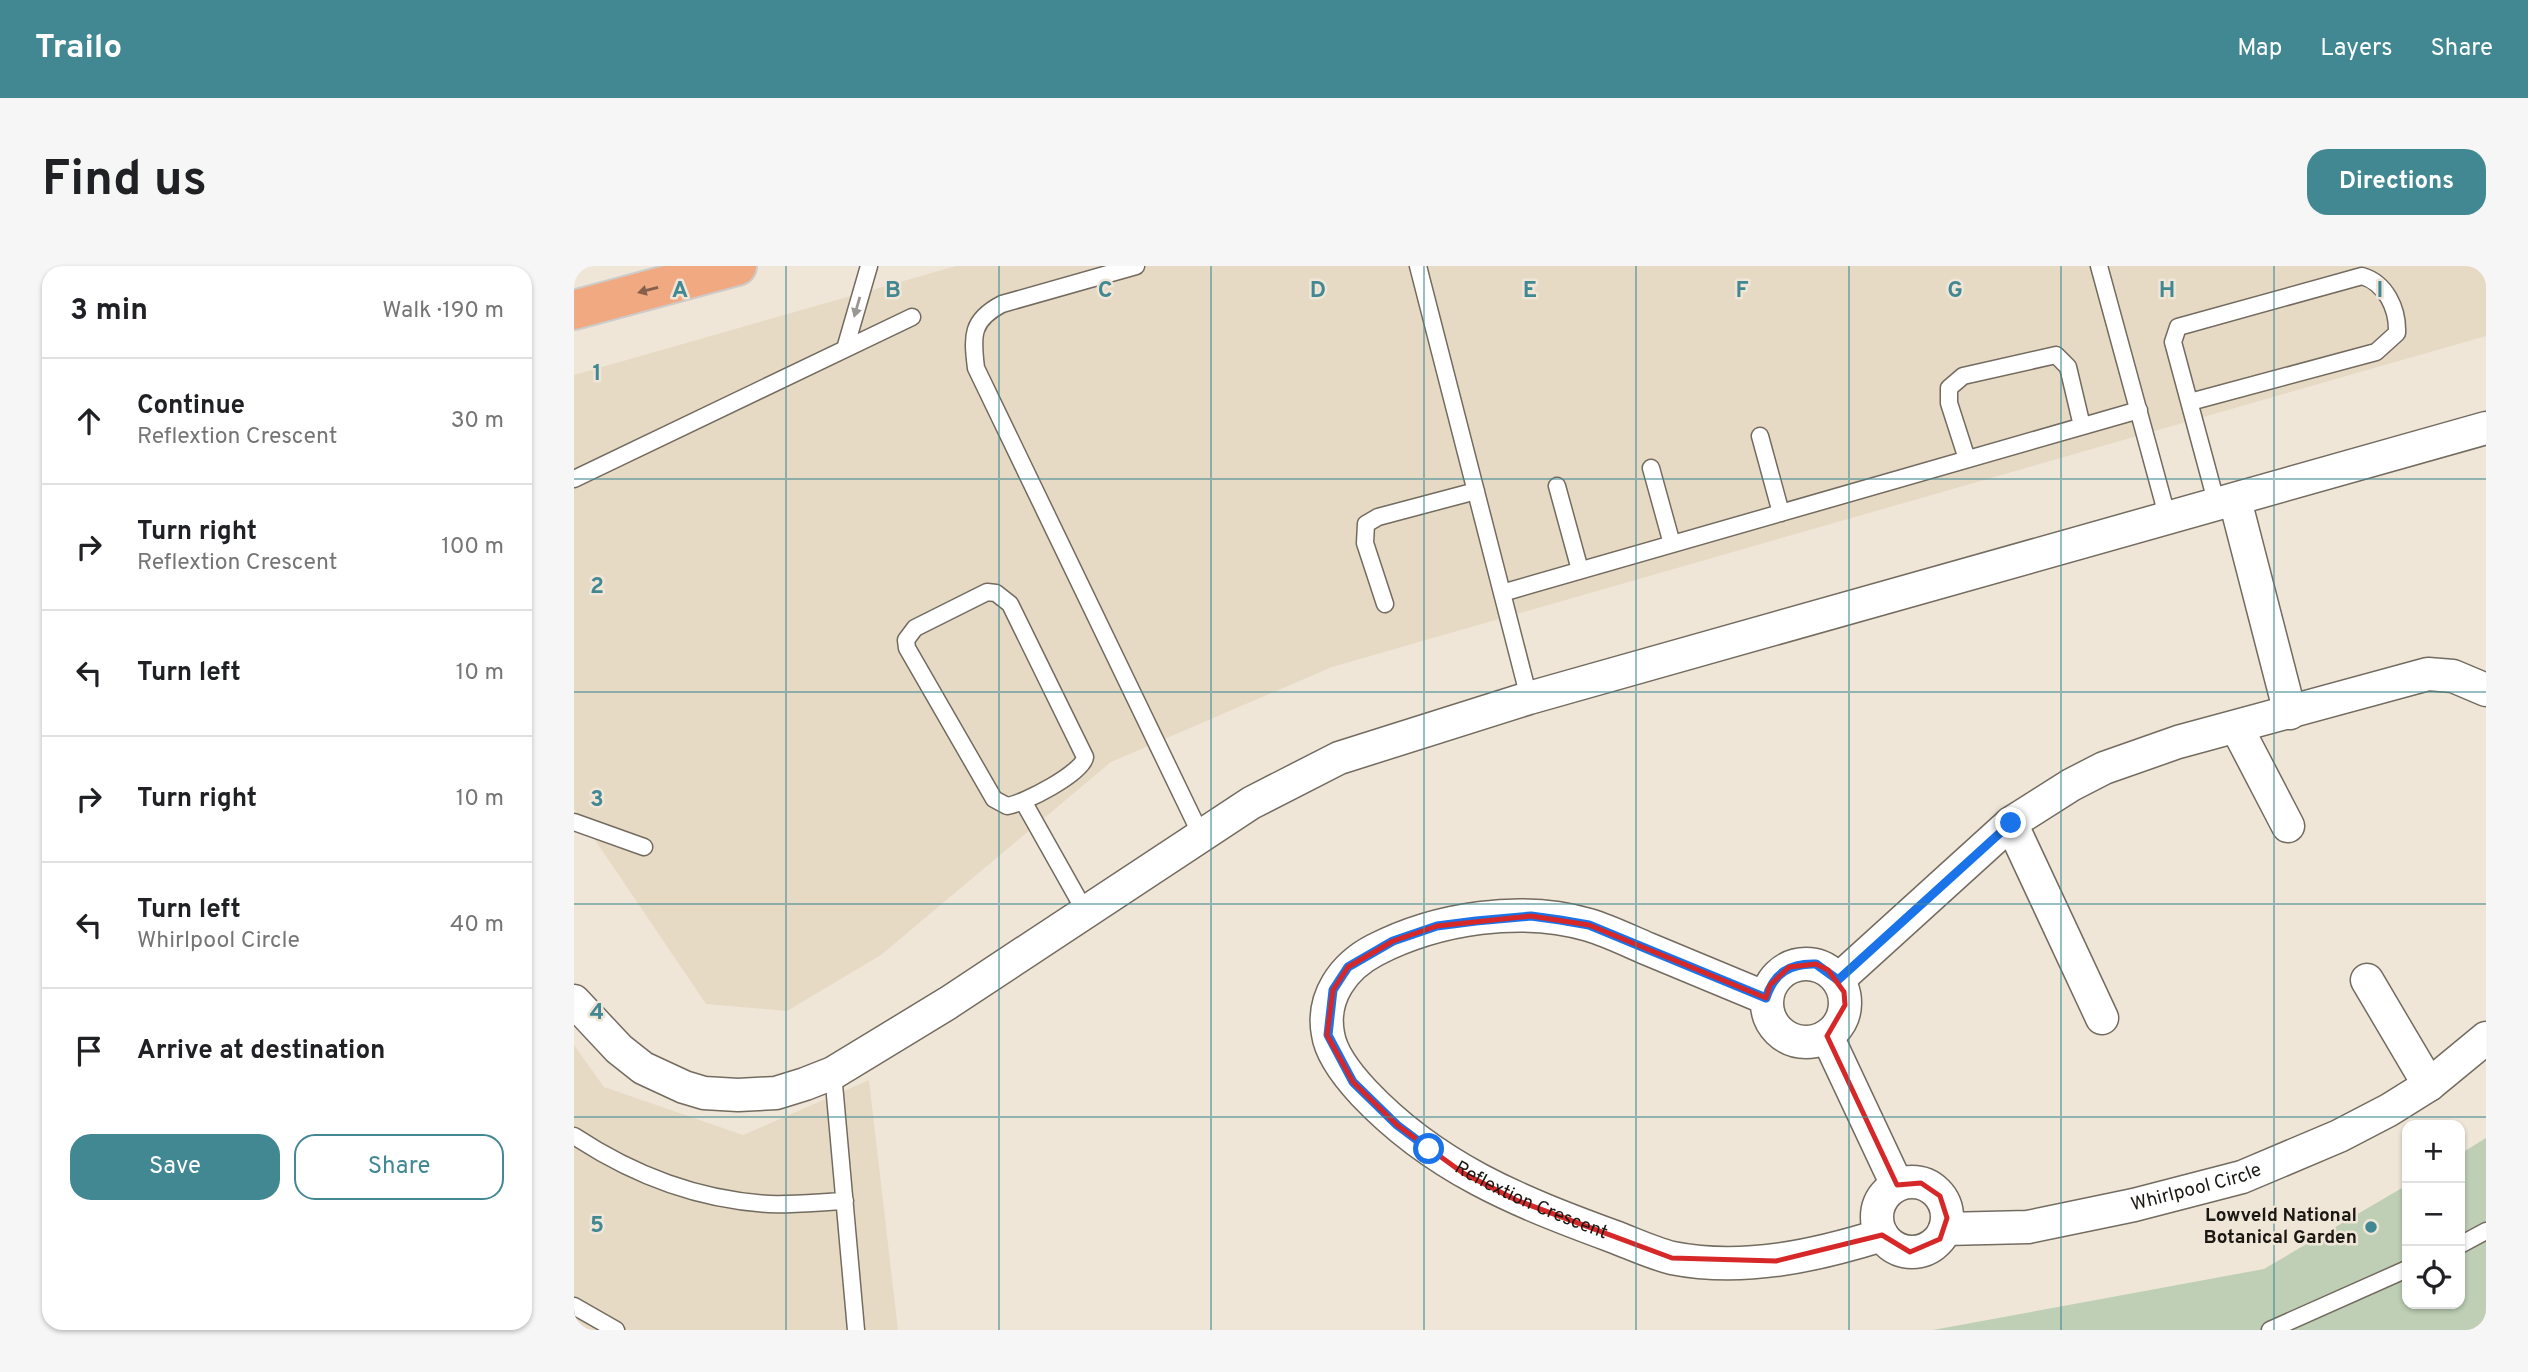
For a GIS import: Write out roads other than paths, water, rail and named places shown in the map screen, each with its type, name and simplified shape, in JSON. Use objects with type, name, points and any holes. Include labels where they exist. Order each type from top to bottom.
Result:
[{"type":"main road","points":[[574,310],[737,266]]},
{"type":"street","points":[[574,1001],[619,1049],[643,1068],[668,1080],[704,1093],[776,1093],[833,1073],[1086,913],[1251,803],[1339,758],[1529,698],[2486,428]]},
{"type":"street","points":[[2226,503],[2290,713]]},
{"type":"street","points":[[1838,980],[2011,823],[2071,785],[2104,768],[2178,742],[2290,713],[2378,685],[2428,674],[2453,676],[2486,690]]},
{"type":"street","points":[[2237,728],[2288,826]]},
{"type":"street","points":[[2011,823],[2102,1018]]},
{"type":"street","name":"Reflextion Crescent","points":[[1766,998],[1589,925],[1531,916],[1437,926],[1370,953],[1348,967],[1333,990],[1328,1035],[1337,1056],[1370,1099],[1397,1125],[1463,1173],[1516,1200],[1672,1258],[1776,1261],[1829,1252],[1882,1235]]},
{"type":"street","points":[[1816,964],[1838,980],[1844,992],[1843,1017],[1827,1036],[1803,1043],[1780,1034],[1767,1012],[1766,998],[1770,985],[1789,967],[1816,964]]},
{"type":"street","points":[[2367,980],[2429,1085]]},
{"type":"street","points":[[1827,1036],[1898,1185]]},
{"type":"street","name":"Whirlpool Circle","points":[[1945,1229],[2028,1227],[2134,1205],[2242,1177],[2339,1136],[2429,1085],[2486,1038]]},
{"type":"street","points":[[1909,1182],[1932,1188],[1945,1207],[1945,1229],[1940,1239],[1921,1251],[1899,1249],[1882,1235],[1877,1212],[1881,1200],[1898,1185],[1909,1182]]},
{"type":"lane","points":[[845,349],[869,266]]},
{"type":"lane","points":[[1136,266],[1002,304],[988,312],[979,321],[974,349],[976,368],[1201,835]]},
{"type":"lane","points":[[1418,266],[1529,698]]},
{"type":"lane","points":[[2099,266],[2168,519]]},
{"type":"lane","points":[[2190,402],[2376,352],[2398,332],[2392,303],[2384,291],[2362,276],[2178,327],[2173,342],[2190,402],[2226,503]]},
{"type":"lane","points":[[574,479],[912,317]]},
{"type":"lane","points":[[1967,459],[1949,402],[1950,388],[1963,376],[2056,355],[2068,367],[2082,426]]},
{"type":"lane","points":[[1502,593],[2139,410]]},
{"type":"lane","points":[[1760,436],[1781,513]]},
{"type":"lane","points":[[1651,468],[1672,544]]},
{"type":"lane","points":[[1557,486],[1580,570]]},
{"type":"lane","points":[[1385,604],[1365,543],[1366,524],[1378,517],[1476,491]]},
{"type":"lane","points":[[987,592],[996,593],[1010,604],[1085,757],[1084,764],[1076,771],[1023,801],[1007,806],[994,799],[907,648],[906,640],[915,628],[987,592]]},
{"type":"lane","points":[[1023,801],[1086,913]]},
{"type":"lane","points":[[574,822],[643,847]]},
{"type":"lane","points":[[833,1073],[856,1330]]},
{"type":"lane","points":[[574,1136],[631,1170],[688,1191],[772,1204],[845,1201]]},
{"type":"lane","points":[[2465,1242],[2486,1231]]},
{"type":"lane","points":[[2270,1330],[2402,1271]]},
{"type":"lane","points":[[574,1306],[617,1330]]},
{"type":"place","name":"Lowveld National Botanical Garden","points":[[2371,1227]]}]
